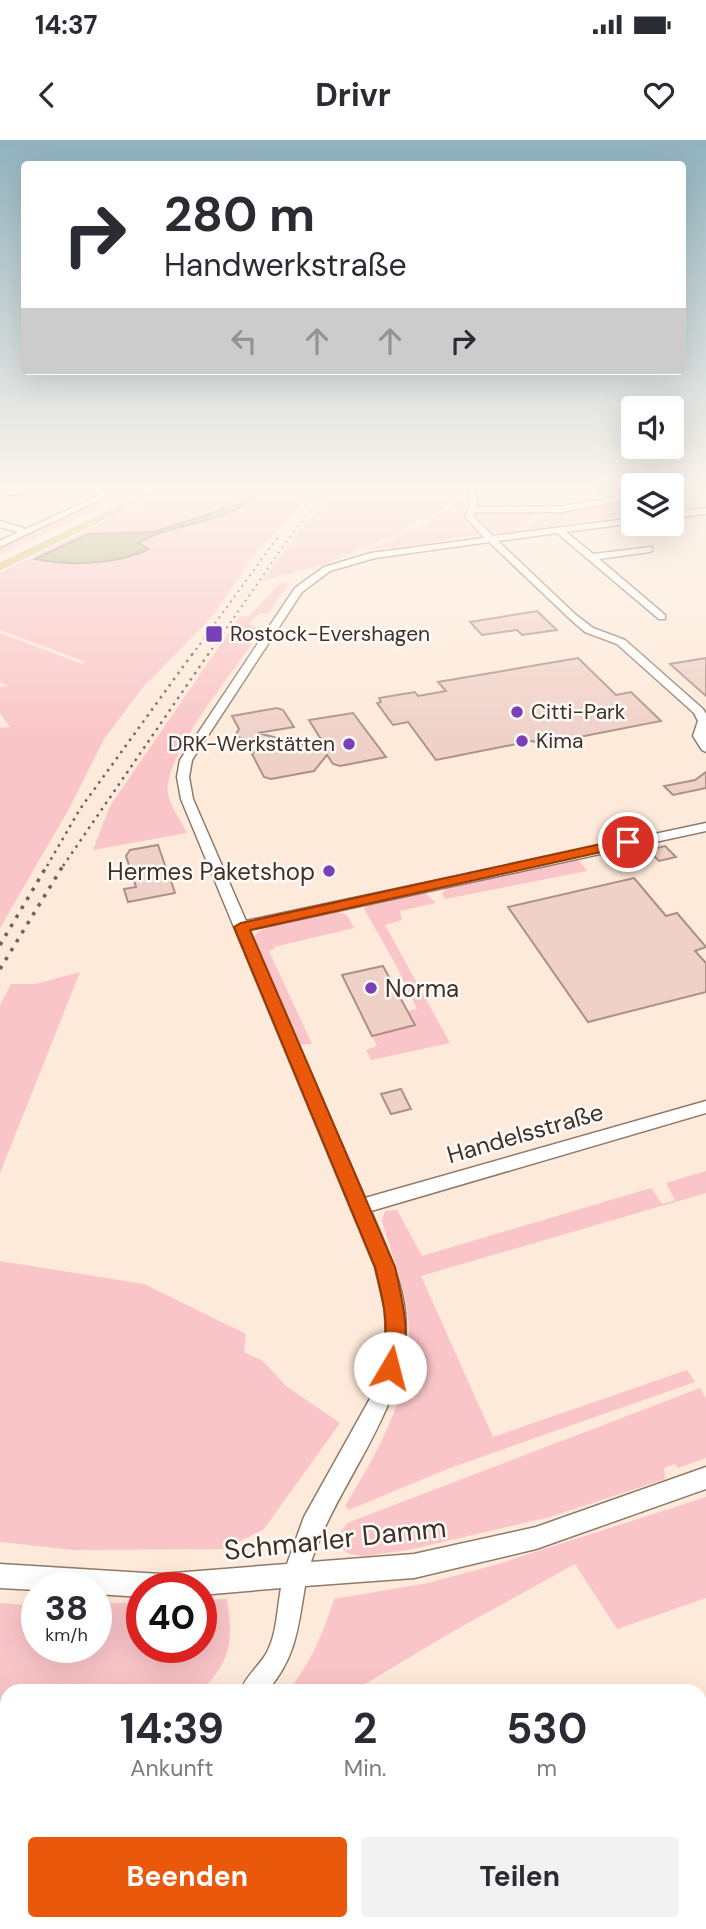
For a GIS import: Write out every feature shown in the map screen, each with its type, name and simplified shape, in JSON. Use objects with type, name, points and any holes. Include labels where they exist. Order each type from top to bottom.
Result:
[{"type":"street","points":[[258,1684],[274,1664],[283,1646],[295,1576],[312,1525],[382,1398],[396,1344],[395,1310],[385,1267],[184,787],[184,767],[195,745],[292,597],[310,579],[319,574]]},
{"type":"street","points":[[528,574],[589,630],[616,639],[699,711],[704,721],[699,736],[706,748]]},
{"type":"street","points":[[613,574],[662,617]]},
{"type":"street","points":[[241,927],[574,853],[706,827]]},
{"type":"street","name":"Handelsstraße","points":[[359,1207],[706,1107]]},
{"type":"street","name":"Schmarler Damm","points":[[0,1576],[161,1586],[414,1566],[536,1538],[706,1478]]},
{"type":"shaded area","points":[[0,574],[241,574],[212,617],[143,687],[104,739],[70,807],[0,928],[0,728],[10,727],[0,713],[0,687],[8,686],[0,682],[0,633],[82,664],[86,662],[0,630]]},
{"type":"shaded area","points":[[267,574],[286,574],[262,581]]},
{"type":"shaded area","points":[[280,583],[289,584],[268,614],[260,613],[249,624],[261,630],[204,711],[177,757],[169,777],[168,794],[187,833],[93,850],[110,806],[240,616],[248,617]]},
{"type":"shaded area","points":[[577,858],[587,871],[445,899],[442,894],[448,886]]},
{"type":"shaded area","points":[[425,893],[436,903],[400,911],[402,920],[385,925],[450,1043],[371,1060],[366,1050],[377,1046],[372,1036],[414,1025],[407,1011],[417,1009],[364,909],[366,905]]},
{"type":"shaded area","points":[[335,911],[347,915],[354,928],[274,947],[269,951],[312,1044],[297,1045],[252,940],[257,933],[277,924]]},
{"type":"shaded area","points":[[80,972],[0,1173],[0,1005],[11,984],[35,984]]},
{"type":"shaded area","points":[[706,1171],[706,1193],[421,1276],[493,1437],[687,1370],[695,1382],[447,1469],[349,1510],[345,1506],[380,1444],[399,1400],[405,1377],[408,1317],[399,1275],[382,1221],[385,1211],[397,1210],[422,1256],[651,1188],[662,1204],[675,1200],[666,1183]]},
{"type":"shaded area","points":[[0,1261],[144,1284],[246,1334],[244,1352],[263,1361],[286,1386],[340,1423],[264,1529],[225,1549],[73,1550],[0,1542]]},
{"type":"shaded area","points":[[700,1388],[706,1398],[706,1458],[678,1468],[675,1464],[664,1468],[665,1479],[550,1517],[408,1550],[364,1556],[349,1554],[333,1543],[347,1523]]},
{"type":"shaded area","points":[[706,1497],[706,1598],[617,1629],[575,1564],[365,1684],[293,1684],[316,1647],[334,1599],[428,1583],[495,1565]]},
{"type":"shaded area","points":[[217,1599],[227,1599],[230,1638],[225,1659],[207,1684],[0,1684],[0,1603],[21,1605],[21,1663],[112,1663],[112,1603],[126,1603],[126,1663],[217,1663]]},
{"type":"building","points":[[537,611],[557,630],[522,635],[517,630],[482,635],[470,622]]},
{"type":"building","name":"Citti-Park","points":[[578,658],[616,695],[631,692],[661,721],[544,744],[532,741],[436,760],[408,722],[393,725],[377,703],[381,702],[379,698],[415,692],[418,696],[446,691],[438,682]]},
{"type":"building","points":[[706,658],[706,696],[670,664]]},
{"type":"building","name":"DRK-Werkstätten","points":[[277,708],[283,710],[294,727],[258,733],[328,751],[309,720],[353,713],[386,757],[340,766],[333,764],[327,755],[314,771],[271,779],[264,777],[252,754],[262,745],[235,736],[239,729],[232,716]]},
{"type":"building","points":[[706,772],[706,788],[673,795],[664,786],[695,780]]},
{"type":"building","points":[[158,845],[167,871],[171,872],[175,893],[128,902],[124,889],[136,887],[126,856],[130,850]]},
{"type":"building","points":[[665,846],[676,857],[659,861],[648,850]]},
{"type":"building","points":[[634,878],[666,916],[677,913],[706,947],[695,951],[706,963],[706,992],[588,1022],[508,907]]},
{"type":"building","name":"Norma","points":[[383,966],[415,1025],[372,1036],[342,975]]},
{"type":"building","points":[[401,1089],[411,1109],[391,1114],[381,1094]]},
{"type":"railway","points":[[192,655],[251,574]]},
{"type":"railway","points":[[208,655],[264,574]]},
{"type":"railway","points":[[47,866],[80,809],[193,653]]},
{"type":"railway","points":[[63,866],[209,653]]},
{"type":"railway","points":[[0,945],[48,864]]},
{"type":"railway","points":[[0,969],[64,864]]},
{"type":"place","name":"Rostock-Evershagen","points":[[214,634]]},
{"type":"place","name":"Citti-Park","points":[[517,712]]},
{"type":"place","name":"Kima","points":[[522,741]]},
{"type":"place","name":"DRK-Werkstätten","points":[[349,744]]},
{"type":"place","name":"Hermes Paketshop","points":[[329,871]]},
{"type":"place","name":"Norma","points":[[371,988]]},
{"type":"route","points":[[390,1368],[396,1344],[395,1310],[385,1267],[241,927],[628,842]]}]
